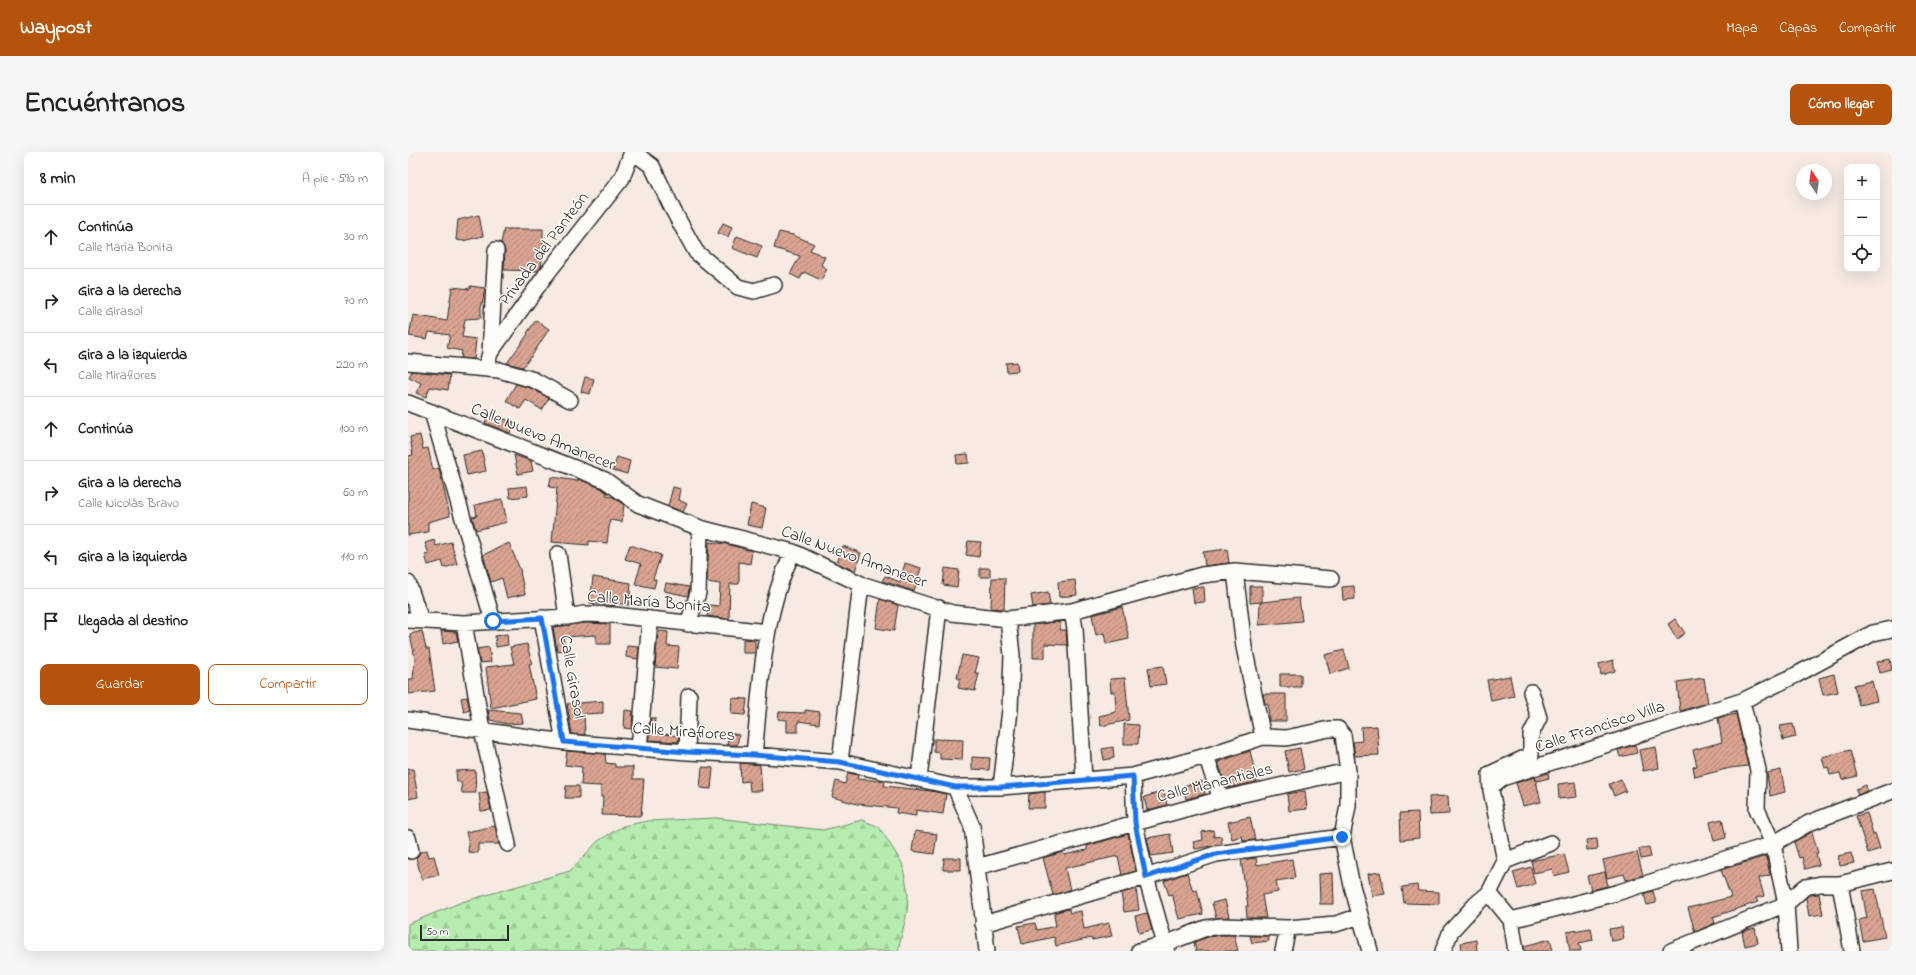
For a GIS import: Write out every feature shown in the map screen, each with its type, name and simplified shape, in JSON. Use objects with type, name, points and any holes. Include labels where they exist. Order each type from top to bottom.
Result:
[{"type":"street","points":[[632,152],[652,166],[673,210],[696,252],[738,288],[754,291],[774,285]]},
{"type":"street","name":"Privada del Panteón","points":[[486,368],[490,353],[545,276],[622,178],[632,152]]},
{"type":"street","points":[[490,353],[496,250]]},
{"type":"street","points":[[408,362],[486,368],[534,380],[570,400]]},
{"type":"street","name":"Calle Nuevo Amanecer","points":[[408,403],[605,480],[638,504],[700,528],[792,552],[861,584],[952,613],[1008,619],[1072,611],[1202,575],[1235,571],[1331,579]]},
{"type":"street","points":[[432,412],[493,621]]},
{"type":"street","points":[[688,624],[698,593],[700,528]]},
{"type":"street","points":[[754,755],[767,632],[783,571],[792,552]]},
{"type":"street","points":[[558,554],[567,617]]},
{"type":"street","points":[[1235,571],[1244,647],[1263,737],[1286,738],[1329,729],[1338,729],[1343,735],[1348,771],[1348,806],[1342,837],[1360,916],[1370,951]]},
{"type":"street","points":[[408,583],[414,620]]},
{"type":"street","points":[[840,762],[861,584]]},
{"type":"street","points":[[919,779],[939,608]]},
{"type":"street","points":[[1072,611],[1075,629],[1084,779]]},
{"type":"street","name":"Calle María Bonita","points":[[414,620],[464,623],[567,617],[584,614],[614,615],[767,632]]},
{"type":"street","name":"Calle Girasol","points":[[542,618],[564,742]]},
{"type":"street","points":[[1001,787],[1010,710],[1012,655],[1008,619]]},
{"type":"street","points":[[639,749],[650,620]]},
{"type":"street","points":[[464,623],[482,730],[508,844]]},
{"type":"street","name":"Calle Francisco Villa","points":[[1492,786],[1502,778],[1742,701],[1796,676],[1873,633],[1892,629]]},
{"type":"street","points":[[1443,951],[1451,931],[1476,904],[1489,894],[1505,861],[1491,790],[1492,786],[1490,774],[1531,755],[1531,734],[1539,718],[1531,692]]},
{"type":"street","points":[[687,752],[689,696]]},
{"type":"street","points":[[1742,701],[1758,770],[1757,809],[1773,844],[1786,904],[1789,951]]},
{"type":"street","name":"Calle Miraflores","points":[[408,720],[564,742],[639,749],[754,755],[840,762],[955,787],[1001,787],[1133,776],[1206,756],[1263,737]]},
{"type":"street","points":[[1206,756],[1221,800]]},
{"type":"street","name":"Calle Manantiales","points":[[977,867],[1221,800],[1348,771]]},
{"type":"street","points":[[1133,776],[1135,823],[1146,877],[1166,947]]},
{"type":"street","points":[[955,787],[972,826],[987,951]]},
{"type":"street","points":[[1511,920],[1616,893],[1773,844],[1809,823],[1892,792]]},
{"type":"street","points":[[983,924],[1146,877],[1216,854],[1342,837]]},
{"type":"street","points":[[1505,861],[1551,843]]},
{"type":"street","points":[[1671,951],[1786,904],[1805,887],[1821,884],[1840,884],[1892,871]]},
{"type":"street","points":[[1840,884],[1852,951]]},
{"type":"street","points":[[1489,894],[1511,920],[1516,951]]},
{"type":"street","points":[[1139,951],[1166,947],[1206,928],[1222,926],[1288,928],[1336,924],[1360,916]]},
{"type":"street","points":[[1283,951],[1288,928]]},
{"type":"green space","points":[[716,818],[823,830],[862,820],[879,827],[902,863],[908,893],[907,912],[898,951],[408,951],[408,924],[462,902],[570,871],[598,841],[623,826],[647,821]]},
{"type":"building","points":[[479,215],[483,236],[463,241],[456,240],[458,220]]},
{"type":"building","points":[[723,223],[732,227],[728,237],[718,233]]},
{"type":"building","points":[[504,229],[543,229],[544,245],[541,267],[538,271],[504,270],[505,250],[501,243]]},
{"type":"building","points":[[779,232],[793,235],[814,244],[810,250],[825,257],[821,265],[827,269],[821,280],[804,272],[800,279],[790,274],[800,256],[774,248]]},
{"type":"building","points":[[737,236],[762,246],[757,258],[732,248]]},
{"type":"building","points":[[470,286],[485,288],[481,305],[481,318],[465,319],[462,337],[476,339],[474,359],[461,358],[462,351],[447,348],[450,335],[429,332],[427,339],[409,336],[413,315],[447,321],[452,287],[470,289]]},
{"type":"building","points":[[536,320],[549,329],[533,354],[523,367],[507,363],[528,334],[527,333]]},
{"type":"building","points":[[1017,362],[1018,371],[1007,372],[1006,363]]},
{"type":"building","points":[[412,371],[450,375],[448,390],[430,387],[426,397],[416,393],[421,383],[409,377]]},
{"type":"building","points":[[585,377],[594,379],[590,394],[581,392]]},
{"type":"building","points":[[516,384],[531,388],[549,398],[542,410],[526,400],[520,409],[506,401]]},
{"type":"building","points":[[487,414],[514,422],[510,433],[485,423]]},
{"type":"building","points":[[420,435],[423,449],[428,448],[433,470],[439,468],[450,516],[428,522],[428,532],[408,535],[408,456],[413,455],[410,437]]},
{"type":"building","points":[[482,451],[486,471],[467,475],[463,455]]},
{"type":"building","points":[[968,454],[969,463],[957,464],[956,455]]},
{"type":"building","points":[[514,455],[531,461],[533,471],[518,474]]},
{"type":"building","points":[[617,457],[630,461],[627,474],[613,470]]},
{"type":"building","points":[[551,477],[578,481],[578,479],[601,488],[607,493],[607,496],[613,497],[624,505],[622,522],[610,520],[607,543],[589,541],[589,545],[552,542],[557,488],[549,487]]},
{"type":"building","points":[[527,486],[528,496],[510,498],[509,488]]},
{"type":"building","points":[[673,487],[681,489],[679,500],[687,504],[683,512],[668,506]]},
{"type":"building","points":[[502,499],[507,522],[476,530],[472,517],[477,516],[475,505]]},
{"type":"building","points":[[751,504],[766,508],[762,528],[747,525]]},
{"type":"building","points":[[434,540],[436,546],[451,542],[457,564],[444,568],[442,561],[428,565],[425,555],[429,554],[425,543]]},
{"type":"building","points":[[968,541],[981,542],[979,557],[966,555]]},
{"type":"building","points":[[709,542],[726,544],[752,551],[750,564],[739,562],[739,584],[730,584],[729,619],[707,616],[709,605],[719,606],[720,584],[707,582]]},
{"type":"building","points":[[509,543],[521,572],[525,594],[507,598],[502,578],[491,582],[483,555]]},
{"type":"building","points":[[630,545],[661,555],[653,579],[656,580],[654,588],[635,584],[641,564],[625,559]]},
{"type":"building","points":[[843,546],[861,553],[855,571],[837,563]]},
{"type":"building","points":[[1227,549],[1229,563],[1205,566],[1203,552]]},
{"type":"building","points":[[905,563],[921,568],[914,591],[882,581],[885,576],[900,582]]},
{"type":"building","points":[[945,568],[959,570],[957,587],[943,585]]},
{"type":"building","points":[[980,568],[990,568],[990,577],[980,577]]},
{"type":"building","points":[[593,577],[631,583],[629,605],[615,603],[615,606],[590,603]]},
{"type":"building","points":[[992,578],[1005,578],[1004,609],[991,608]]},
{"type":"building","points":[[1075,580],[1077,595],[1059,597],[1058,582]]},
{"type":"building","points":[[666,583],[689,587],[688,596],[664,591]]},
{"type":"building","points":[[1250,586],[1262,586],[1262,602],[1250,603]]},
{"type":"building","points":[[1354,586],[1355,599],[1343,600],[1342,587]]},
{"type":"building","points":[[1204,587],[1205,602],[1194,603],[1192,588]]},
{"type":"building","points":[[1048,592],[1050,605],[1033,607],[1031,595]]},
{"type":"building","points":[[1299,598],[1302,621],[1259,625],[1260,603]]},
{"type":"building","points":[[880,599],[898,605],[894,631],[876,628]]},
{"type":"building","points":[[1122,607],[1129,639],[1106,644],[1104,633],[1096,635],[1092,615]]},
{"type":"building","points":[[1675,619],[1685,633],[1677,639],[1668,624]]},
{"type":"building","points":[[1054,622],[1061,623],[1060,630],[1066,630],[1067,645],[1045,644],[1045,658],[1033,658],[1033,625]]},
{"type":"building","points":[[585,623],[610,624],[610,644],[596,644],[596,635],[563,637],[565,650],[557,651],[553,627]]},
{"type":"building","points":[[422,631],[426,649],[429,649],[435,691],[408,694],[408,679],[413,679],[415,658],[410,634]]},
{"type":"building","points":[[441,631],[456,632],[458,641],[443,644]]},
{"type":"building","points":[[658,631],[668,632],[667,646],[679,647],[677,669],[655,667]]},
{"type":"building","points":[[507,634],[508,645],[496,647],[495,636]]},
{"type":"building","points":[[743,639],[755,640],[755,653],[743,653]]},
{"type":"building","points":[[527,644],[532,664],[529,664],[536,699],[491,708],[486,667],[514,664],[510,647]]},
{"type":"building","points":[[627,646],[639,647],[638,659],[626,657]]},
{"type":"building","points":[[489,647],[491,662],[480,663],[477,649]]},
{"type":"building","points":[[1344,650],[1349,668],[1330,674],[1325,655]]},
{"type":"building","points":[[962,655],[979,658],[975,673],[979,673],[975,691],[958,688],[960,678],[957,678]]},
{"type":"building","points":[[1890,659],[1892,670],[1880,673],[1877,662]]},
{"type":"building","points":[[1613,660],[1615,671],[1601,675],[1599,664]]},
{"type":"building","points":[[1163,666],[1166,684],[1151,686],[1148,668]]},
{"type":"building","points":[[1280,674],[1301,674],[1301,687],[1280,687]]},
{"type":"building","points":[[1834,674],[1838,692],[1823,695],[1819,678]]},
{"type":"building","points":[[1510,676],[1514,696],[1491,701],[1487,680]]},
{"type":"building","points":[[1125,678],[1129,720],[1101,726],[1099,716],[1116,712],[1115,692],[1111,692],[1110,679]]},
{"type":"building","points":[[1704,678],[1708,703],[1680,711],[1677,682]]},
{"type":"building","points":[[1872,681],[1877,701],[1859,705],[1854,685]]},
{"type":"building","points":[[1263,694],[1286,694],[1286,721],[1269,721],[1268,704],[1265,704]]},
{"type":"building","points":[[467,697],[470,710],[464,712],[461,698]]},
{"type":"building","points":[[732,698],[747,699],[745,715],[731,714]]},
{"type":"building","points":[[603,701],[603,713],[584,714],[585,735],[572,734],[567,704]]},
{"type":"building","points":[[488,710],[521,713],[523,723],[507,724],[490,720]]},
{"type":"building","points":[[625,710],[633,711],[632,729],[624,728]]},
{"type":"building","points":[[805,710],[820,712],[819,724],[798,721],[798,732],[787,732],[787,720],[778,719],[779,712],[805,713]]},
{"type":"building","points":[[1736,714],[1748,766],[1730,768],[1695,777],[1693,767],[1697,766],[1693,750],[1722,742],[1718,718]]},
{"type":"building","points":[[651,718],[655,718],[654,731],[650,731]]},
{"type":"building","points":[[1124,724],[1139,725],[1138,744],[1124,744]]},
{"type":"building","points":[[1793,724],[1796,737],[1783,740],[1780,726]]},
{"type":"building","points":[[1377,726],[1379,755],[1355,756],[1353,742],[1362,741],[1361,727]]},
{"type":"building","points":[[649,732],[679,736],[678,742],[649,740]]},
{"type":"building","points":[[729,733],[739,735],[737,745],[727,745]]},
{"type":"building","points":[[934,739],[963,740],[962,760],[940,759],[940,753],[934,752]]},
{"type":"building","points":[[1635,745],[1637,753],[1620,757],[1618,750]]},
{"type":"building","points":[[1113,747],[1114,758],[1104,760],[1102,749]]},
{"type":"building","points":[[1656,747],[1659,768],[1643,771],[1639,750]]},
{"type":"building","points":[[1300,748],[1304,769],[1289,772],[1285,751]]},
{"type":"building","points":[[1850,750],[1857,776],[1842,780],[1840,773],[1830,775],[1828,767],[1825,768],[1822,757]]},
{"type":"building","points":[[567,751],[605,754],[606,763],[615,764],[615,767],[633,767],[633,779],[644,779],[641,816],[602,815],[603,797],[601,797],[601,786],[581,785],[582,767],[565,765]]},
{"type":"building","points":[[1250,751],[1257,782],[1227,788],[1218,762]]},
{"type":"building","points":[[972,757],[990,758],[989,770],[972,769]]},
{"type":"building","points":[[740,763],[760,765],[762,791],[750,791],[749,781],[741,782]]},
{"type":"building","points":[[702,767],[713,768],[711,789],[700,788]]},
{"type":"building","points":[[408,769],[413,769],[418,797],[408,799]]},
{"type":"building","points":[[475,770],[476,793],[462,793],[461,782],[457,782],[456,771]]},
{"type":"building","points":[[1781,770],[1785,792],[1770,796],[1767,773]]},
{"type":"building","points":[[848,773],[858,775],[857,779],[885,781],[884,786],[946,794],[943,814],[916,810],[916,816],[896,813],[897,808],[857,804],[832,797],[836,781],[845,784]]},
{"type":"building","points":[[1548,773],[1549,778],[1537,781],[1535,777]]},
{"type":"building","points":[[1535,777],[1541,802],[1523,806],[1516,783]]},
{"type":"building","points":[[1621,779],[1626,791],[1614,796],[1609,784]]},
{"type":"building","points":[[1202,781],[1205,794],[1186,799],[1183,786]]},
{"type":"building","points":[[1575,782],[1577,797],[1559,799],[1558,784]]},
{"type":"building","points":[[1866,785],[1867,791],[1858,795],[1856,789]]},
{"type":"building","points":[[566,786],[579,786],[579,798],[565,798]]},
{"type":"building","points":[[1164,791],[1167,805],[1147,810],[1144,797]]},
{"type":"building","points":[[1305,791],[1307,809],[1289,811],[1287,794]]},
{"type":"building","points":[[487,792],[491,810],[481,811],[479,793]]},
{"type":"building","points":[[1045,792],[1045,808],[1028,808],[1029,794]]},
{"type":"building","points":[[1448,796],[1449,814],[1430,815],[1429,797]]},
{"type":"building","points":[[1418,812],[1419,838],[1401,840],[1400,813]]},
{"type":"building","points":[[1867,813],[1873,834],[1875,833],[1880,849],[1868,853],[1856,816]]},
{"type":"building","points":[[1250,817],[1255,840],[1243,841],[1242,836],[1232,839],[1228,822]]},
{"type":"building","points":[[1722,819],[1726,838],[1714,841],[1710,822]]},
{"type":"building","points":[[495,826],[499,844],[478,844],[478,853],[468,852],[469,844],[466,832]]},
{"type":"building","points":[[1213,830],[1214,837],[1221,836],[1222,844],[1195,849],[1193,842],[1203,840],[1202,832]]},
{"type":"building","points":[[915,831],[937,834],[934,854],[912,851]]},
{"type":"building","points":[[1812,832],[1818,853],[1816,853],[1819,865],[1805,869],[1802,857],[1799,858],[1794,842]]},
{"type":"building","points":[[1128,834],[1136,871],[1122,875],[1118,856],[1065,868],[1070,890],[1053,895],[1043,858],[1063,852],[1064,855],[1087,850],[1087,846]]},
{"type":"building","points":[[1170,834],[1173,853],[1151,856],[1147,838]]},
{"type":"building","points":[[1597,839],[1598,849],[1587,850],[1586,840]]},
{"type":"building","points":[[1649,847],[1651,857],[1641,859],[1639,849]]},
{"type":"building","points":[[427,850],[429,857],[434,856],[439,875],[422,879],[416,858],[420,852]]},
{"type":"building","points":[[1637,852],[1643,875],[1626,880],[1624,874],[1607,878],[1603,860]]},
{"type":"building","points":[[1851,853],[1854,863],[1840,866],[1838,856]]},
{"type":"building","points":[[1564,854],[1569,872],[1554,876],[1552,869],[1534,873],[1531,861]]},
{"type":"building","points":[[1766,856],[1770,875],[1759,878],[1764,896],[1756,898],[1758,902],[1713,917],[1715,923],[1695,932],[1688,908],[1731,897],[1721,870]]},
{"type":"building","points":[[944,858],[961,858],[961,870],[943,870]]},
{"type":"building","points":[[1256,858],[1257,865],[1292,859],[1295,878],[1276,881],[1278,892],[1262,895],[1266,918],[1247,918],[1246,906],[1248,906],[1241,860]]},
{"type":"building","points":[[1531,867],[1535,884],[1518,889],[1513,872]]},
{"type":"building","points":[[1380,872],[1385,894],[1372,896],[1368,874]]},
{"type":"building","points":[[1605,872],[1608,886],[1591,890],[1587,876]]},
{"type":"building","points":[[1187,873],[1193,891],[1197,890],[1203,914],[1179,919],[1172,894],[1169,895],[1164,881]]},
{"type":"building","points":[[1333,873],[1334,904],[1320,904],[1319,874]]},
{"type":"building","points":[[1417,885],[1418,891],[1439,892],[1439,904],[1404,903],[1402,887]]},
{"type":"building","points":[[1136,889],[1139,910],[1124,912],[1121,893]]},
{"type":"building","points":[[1875,889],[1885,937],[1863,941],[1859,920],[1867,918],[1862,891]]},
{"type":"building","points":[[1653,891],[1656,903],[1647,905],[1644,894]]},
{"type":"building","points":[[1819,894],[1823,914],[1809,916],[1806,898],[1809,895]]},
{"type":"building","points":[[1225,900],[1229,917],[1216,918],[1212,903]]},
{"type":"building","points":[[1069,909],[1070,913],[1081,911],[1084,929],[1109,923],[1112,936],[1092,940],[1091,938],[1056,946],[1054,937],[1022,944],[1018,926],[1035,923],[1037,930],[1056,926],[1054,916],[1056,912]]},
{"type":"building","points":[[1147,913],[1152,930],[1139,933],[1135,916]]},
{"type":"building","points":[[1622,927],[1624,939],[1611,941],[1609,929]]},
{"type":"building","points":[[1591,928],[1593,940],[1579,943],[1581,951],[1570,951],[1567,932]]},
{"type":"building","points":[[1755,928],[1758,943],[1745,946],[1742,932]]},
{"type":"building","points":[[1234,935],[1238,951],[1196,951],[1194,942],[1208,937]]},
{"type":"building","points":[[1250,936],[1268,936],[1269,941],[1252,943]]},
{"type":"building","points":[[1550,939],[1553,951],[1525,951],[1524,946]]},
{"type":"building","points":[[1476,940],[1477,951],[1462,951],[1461,943]]},
{"type":"route","points":[[493,621],[542,618],[564,742],[639,749],[754,755],[840,762],[955,787],[1001,787],[1133,776],[1135,823],[1146,877],[1216,854],[1342,837]]}]
